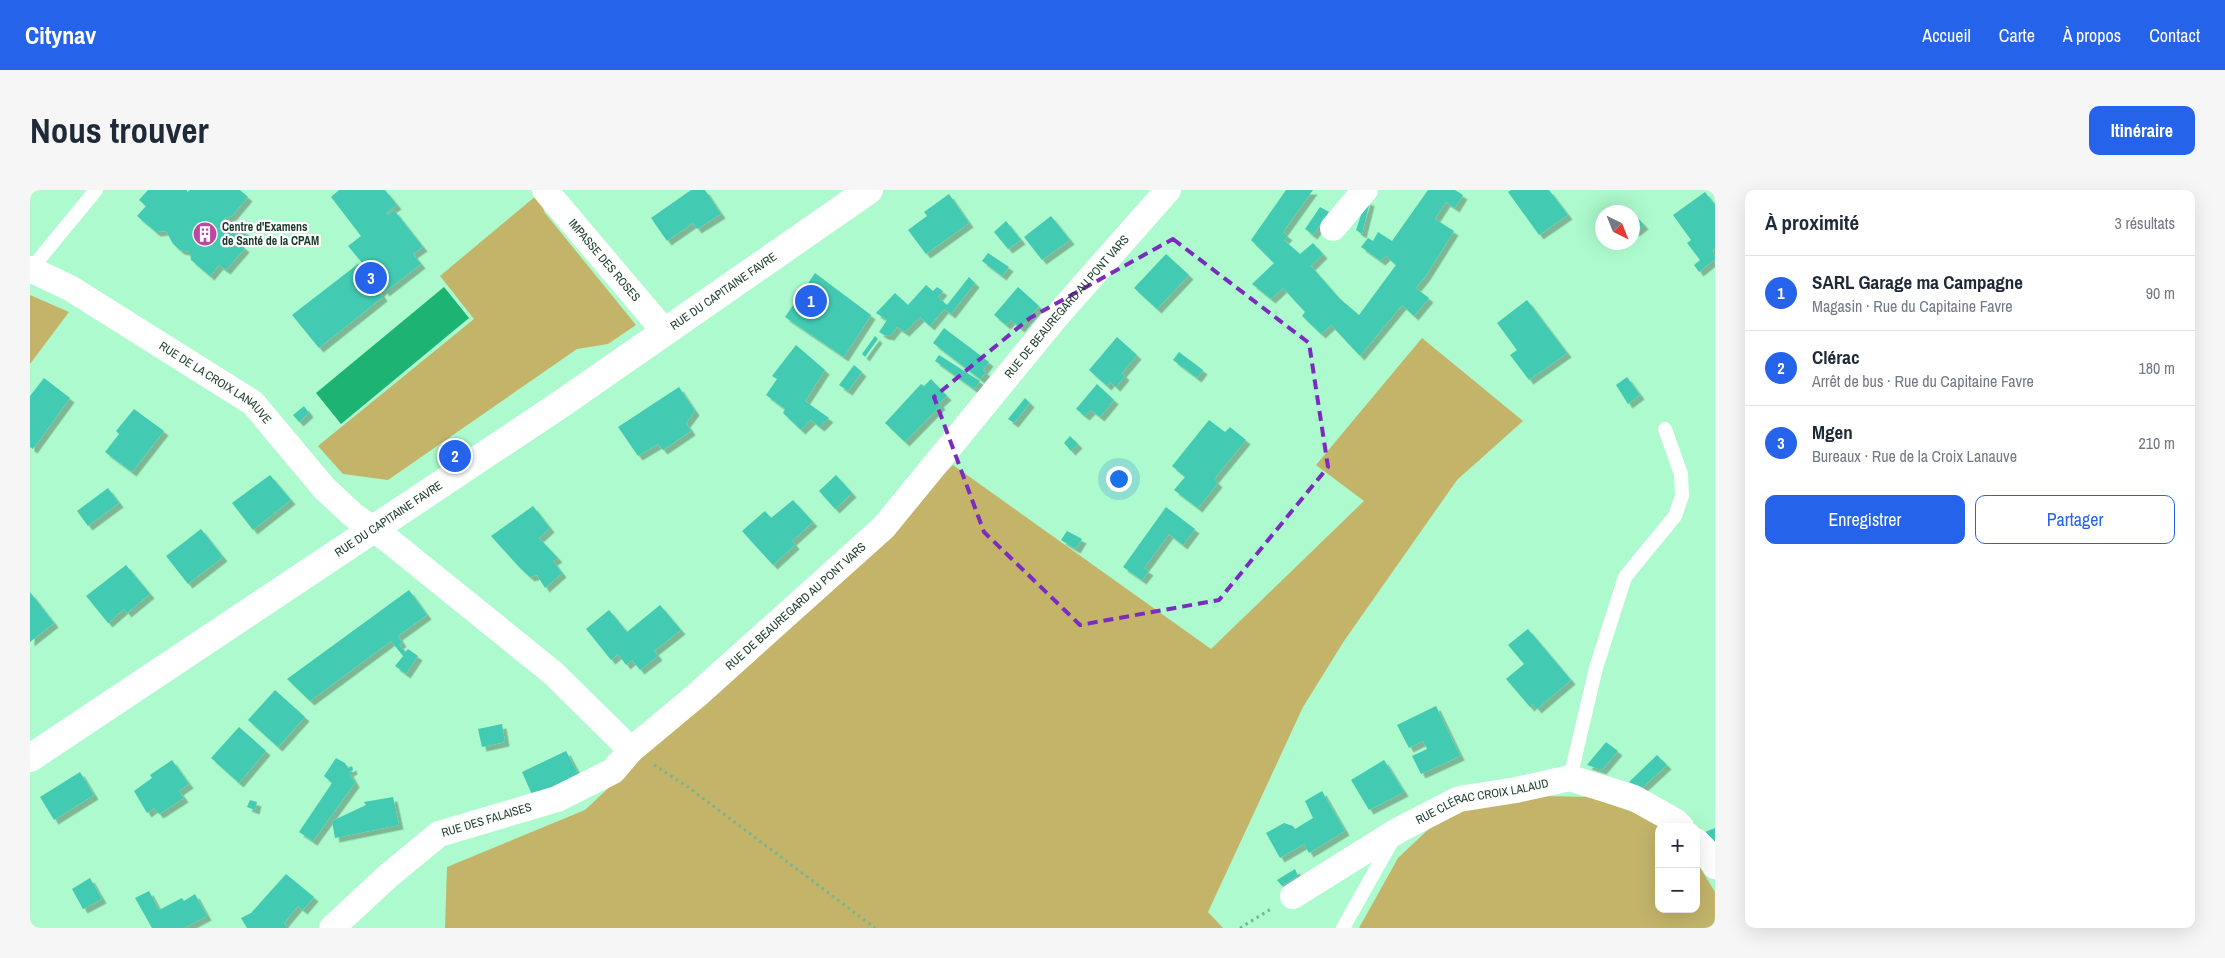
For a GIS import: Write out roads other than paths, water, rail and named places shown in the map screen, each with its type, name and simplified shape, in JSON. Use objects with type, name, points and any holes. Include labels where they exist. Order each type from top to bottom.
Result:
[{"type":"street","name":"IMPASSE DES ROSES","points":[[545,190],[665,332]]},
{"type":"street","name":"RUE DU CAPITAINE FAVRE","points":[[30,758],[561,404],[869,190]]},
{"type":"street","name":"RUE DE BEAUREGARD AU PONT VARS","points":[[630,750],[697,695],[884,527],[1055,318],[1168,190]]},
{"type":"street","points":[[1333,228],[1365,190]]},
{"type":"street","name":"RUE DE LA CROIX LANAUVE","points":[[31,269],[70,288],[253,404],[324,488],[352,515],[372,530]]},
{"type":"street","points":[[372,530],[553,673],[630,750]]},
{"type":"street","name":"RUE DES FALAISES","points":[[332,928],[388,876],[439,834],[557,800],[613,771],[630,750]]},
{"type":"street","name":"RUE CLÉRAC CROIX LALAUD","points":[[1293,896],[1398,831],[1459,799],[1570,778],[1634,798],[1677,823]]},
{"type":"street","points":[[1700,845],[1715,866]]},
{"type":"lane","points":[[31,269],[96,190]]},
{"type":"lane","points":[[1570,778],[1596,668],[1625,577],[1675,516],[1682,496],[1681,474],[1665,429]]},
{"type":"lane","points":[[1343,928],[1398,831]]},
{"type":"place","name":"Centre d'Examens de Santé de la CPAM","points":[[205,234]]},
{"type":"place","name":"Mgen","points":[[371,278]]},
{"type":"place","name":"SARL Garage ma Campagne","points":[[811,301]]},
{"type":"place","name":"Clérac","points":[[455,456]]}]
